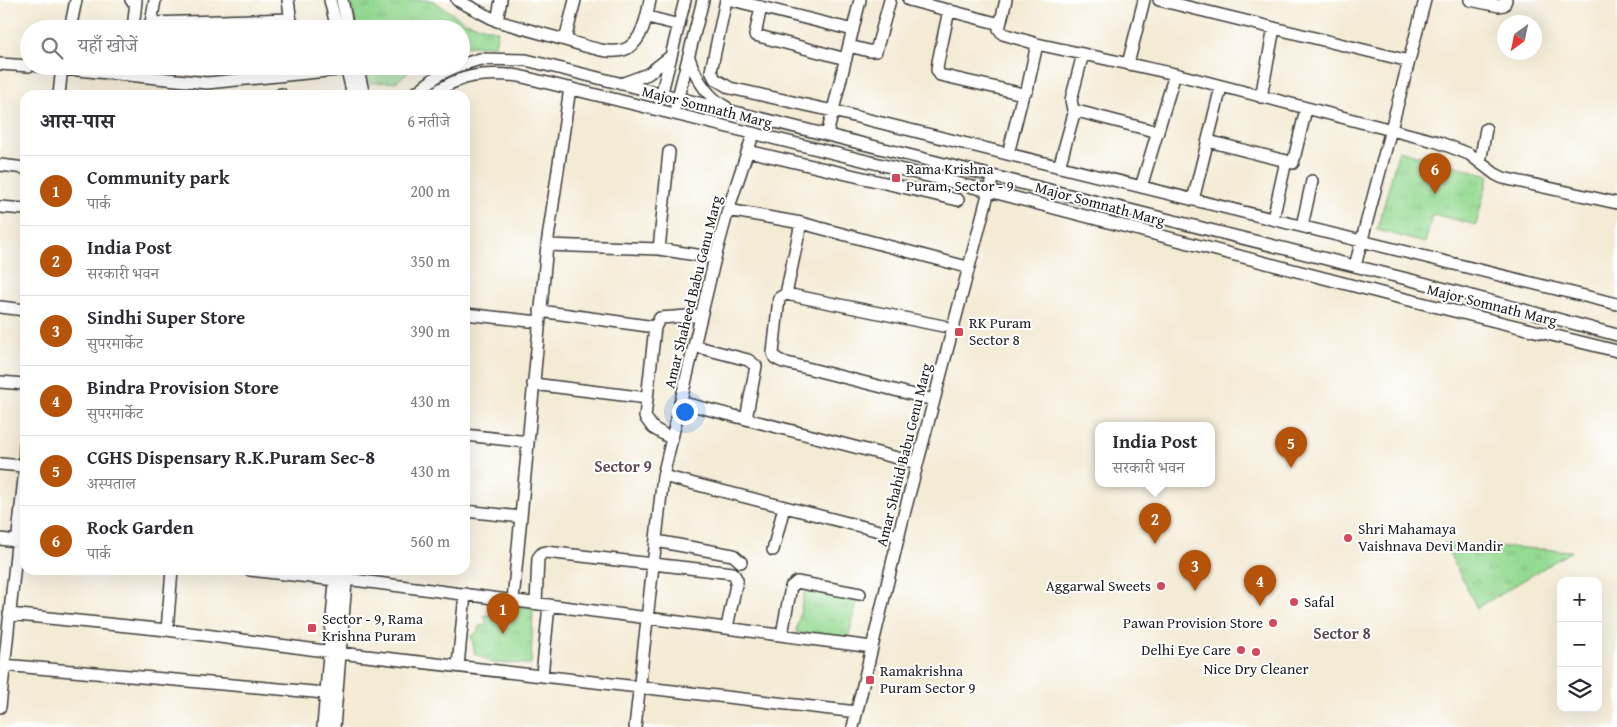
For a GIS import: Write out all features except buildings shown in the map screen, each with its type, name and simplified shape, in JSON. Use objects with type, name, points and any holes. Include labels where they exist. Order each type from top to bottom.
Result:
[{"type":"street","points":[[72,20],[76,0]]},
{"type":"street","points":[[131,0],[136,1],[134,20]]},
{"type":"street","points":[[151,20],[155,0]]},
{"type":"street","points":[[288,0],[290,20]]},
{"type":"street","points":[[330,0],[335,20]]},
{"type":"street","points":[[342,0],[346,20]]},
{"type":"street","points":[[457,0],[497,21],[618,53],[628,50],[634,43],[648,17],[650,0]]},
{"type":"street","points":[[497,21],[501,0]]},
{"type":"street","points":[[565,40],[575,0]]},
{"type":"street","points":[[657,110],[685,0]]},
{"type":"street","points":[[674,113],[703,0]]},
{"type":"street","points":[[726,0],[711,71],[715,79],[730,88],[833,111],[1617,304]]},
{"type":"street","points":[[732,0],[853,30]]},
{"type":"street","points":[[827,134],[860,0]]},
{"type":"street","points":[[849,46],[869,51],[876,50],[890,0]]},
{"type":"street","points":[[909,0],[1000,24]]},
{"type":"street","points":[[1006,0],[1000,24],[1000,30],[1003,34],[1037,44],[1175,74],[1457,148],[1503,178],[1617,203]]},
{"type":"street","points":[[1128,64],[1144,0]]},
{"type":"street","points":[[1159,0],[1409,61]]},
{"type":"street","points":[[1355,266],[1425,0]]},
{"type":"street","points":[[1470,0],[1499,6],[1504,5],[1506,0]]},
{"type":"street","points":[[761,7],[755,35],[846,59]]},
{"type":"street","points":[[949,10],[937,73],[1023,94]]},
{"type":"street","points":[[648,17],[679,25]]},
{"type":"street","points":[[1261,97],[1274,28]]},
{"type":"street","points":[[1008,154],[1037,44]]},
{"type":"street","points":[[1083,54],[1071,106],[1075,110],[1158,132]]},
{"type":"street","points":[[620,84],[648,74],[671,56]]},
{"type":"street","points":[[689,58],[694,72],[706,90],[722,105],[735,112]]},
{"type":"street","name":"Major Somnath Marg","points":[[470,63],[480,60],[526,60],[1355,266],[1617,334]]},
{"type":"street","points":[[0,64],[20,65]]},
{"type":"street","name":"Major Somnath Marg","points":[[440,90],[459,79],[485,73],[519,76],[674,113],[752,135],[989,191],[1393,296],[1617,351]]},
{"type":"street","points":[[1141,187],[1175,74]]},
{"type":"street","points":[[59,90],[60,75]]},
{"type":"street","points":[[159,75],[206,89],[275,75]]},
{"type":"street","points":[[352,75],[353,90]]},
{"type":"street","points":[[355,75],[362,90]]},
{"type":"street","name":"Major Somnath Marg","points":[[419,90],[439,75]]},
{"type":"street","points":[[1193,200],[1221,87]]},
{"type":"street","points":[[513,600],[547,245],[570,88]]},
{"type":"street","points":[[1208,141],[1293,163],[1306,109]]},
{"type":"street","points":[[1059,167],[1075,110]]},
{"type":"street","points":[[1480,162],[1486,129]]},
{"type":"street","name":"Amar Shaheed Babu Ganu Marg","points":[[635,727],[663,476],[715,258],[752,135]]},
{"type":"street","points":[[748,151],[958,200]]},
{"type":"street","points":[[658,249],[669,152]]},
{"type":"street","points":[[1273,219],[1286,161],[1283,160]]},
{"type":"street","points":[[0,165],[20,167]]},
{"type":"street","name":"Amar Shahid Babu Genu Marg","points":[[853,727],[917,463],[967,267],[993,177]]},
{"type":"street","points":[[1302,226],[1312,181]]},
{"type":"street","points":[[0,207],[20,209]]},
{"type":"street","points":[[728,210],[801,223],[967,267]]},
{"type":"street","points":[[786,294],[801,223]]},
{"type":"street","points":[[547,245],[658,249],[715,258]]},
{"type":"street","points":[[934,400],[783,362],[775,358],[773,353],[779,298],[786,294],[943,326]]},
{"type":"street","points":[[0,307],[20,309]]},
{"type":"street","points":[[470,314],[540,316],[655,326]]},
{"type":"street","points":[[672,439],[648,424],[645,417],[655,326],[660,318],[701,314]]},
{"type":"street","points":[[694,346],[748,360],[756,366],[746,420]]},
{"type":"street","points":[[0,382],[20,384]]},
{"type":"street","points":[[533,384],[647,398]]},
{"type":"street","points":[[680,402],[917,463]]},
{"type":"street","points":[[470,436],[528,442]]},
{"type":"street","points":[[0,464],[20,472]]},
{"type":"street","points":[[663,476],[899,536]]},
{"type":"street","points":[[773,550],[784,507]]},
{"type":"street","points":[[0,707],[6,620],[20,508]]},
{"type":"street","points":[[470,512],[521,517]]},
{"type":"street","points":[[0,539],[16,541]]},
{"type":"street","points":[[656,541],[733,555],[741,562]]},
{"type":"street","points":[[536,603],[538,558],[542,553],[733,574],[737,577],[727,627]]},
{"type":"street","points":[[167,630],[172,575]]},
{"type":"street","points":[[334,727],[334,652],[341,575],[465,594],[872,647]]},
{"type":"street","points":[[782,634],[791,587],[797,582],[860,594]]},
{"type":"street","points":[[458,666],[465,594]]},
{"type":"street","points":[[542,676],[549,605]]},
{"type":"street","points":[[6,620],[167,630],[334,652],[857,712]]},
{"type":"street","points":[[323,727],[325,693],[334,652]]},
{"type":"street","points":[[3,665],[325,693]]},
{"type":"green space","points":[[351,0],[432,0],[462,20],[355,20]]},
{"type":"green space","points":[[470,23],[498,31],[495,45],[470,46]]},
{"type":"green space","points":[[368,75],[405,75],[396,82],[369,83]]},
{"type":"green space","points":[[1399,150],[1489,175],[1476,225],[1433,214],[1425,243],[1377,230]]},
{"type":"green space","points":[[1444,543],[1572,551],[1477,608]]},
{"type":"green space","points":[[805,590],[858,599],[848,639],[796,632]]},
{"type":"green space","points":[[498,603],[531,607],[533,610],[531,664],[492,663],[475,654],[471,636],[478,632],[479,626],[487,625],[484,615],[495,615]]},
{"type":"place","name":"Rama Krishna Puram, Sector - 9","points":[[896,178]]},
{"type":"place","name":"Rock Garden","points":[[1435,194]]},
{"type":"place","name":"RK Puram Sector 8","points":[[959,332]]},
{"type":"place","name":"CGHS Dispensary R.K.Puram Sec-8","points":[[1291,468]]},
{"type":"place","name":"Shri Mahamaya Vaishnava Devi Mandir","points":[[1348,538]]},
{"type":"place","name":"India Post","points":[[1155,544]]},
{"type":"place","name":"Aggarwal Sweets","points":[[1161,586]]},
{"type":"place","name":"Sindhi Super Store","points":[[1195,591]]},
{"type":"place","name":"Safal","points":[[1294,602]]},
{"type":"place","name":"Bindra Provision Store","points":[[1260,606]]},
{"type":"place","name":"Pawan Provision Store","points":[[1273,623]]},
{"type":"place","name":"Sector - 9, Rama Krishna Puram","points":[[312,628]]},
{"type":"place","name":"Community park","points":[[503,634]]},
{"type":"place","name":"Delhi Eye Care","points":[[1241,650]]},
{"type":"place","name":"Nice Dry Cleaner","points":[[1256,652]]},
{"type":"place","name":"Ramakrishna Puram Sector 9","points":[[870,680]]},
{"type":"district","name":"Sector 9","points":[[623,466]]},
{"type":"district","name":"Sector 8","points":[[1342,633]]}]
